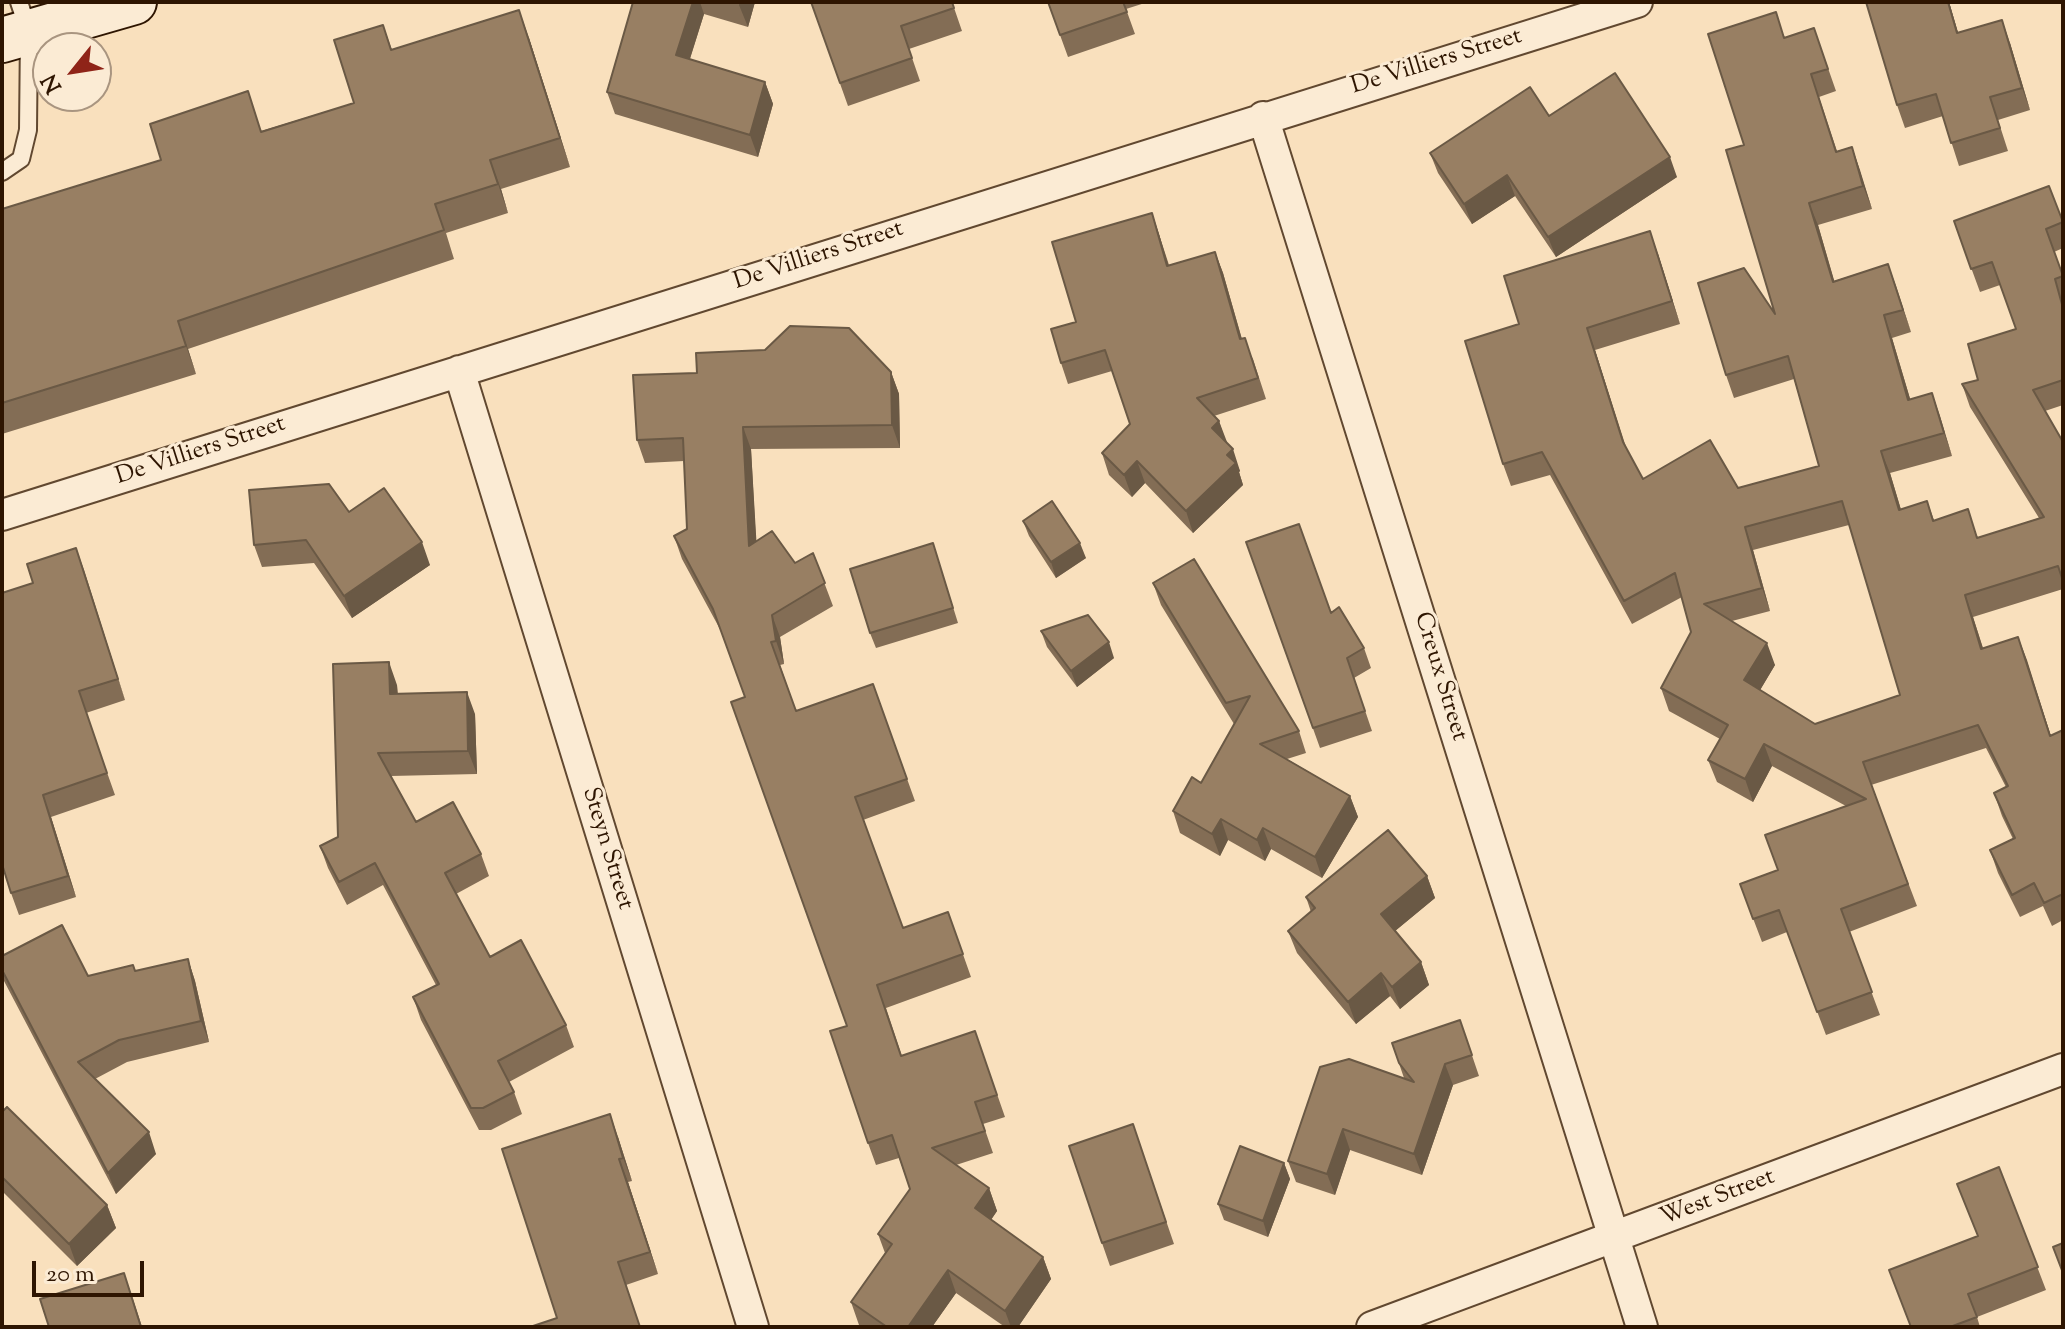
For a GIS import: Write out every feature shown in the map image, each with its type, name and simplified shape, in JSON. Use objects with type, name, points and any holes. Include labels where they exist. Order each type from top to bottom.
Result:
[{"type":"main road","points":[[17,25],[134,2]]},
{"type":"street","name":"De Villiers Street","points":[[2,515],[1637,2]]},
{"type":"street","name":"Creux Street","points":[[1263,117],[1642,1327]]},
{"type":"street","name":"Steyn Street","points":[[459,371],[753,1327]]},
{"type":"street","name":"West Street","points":[[1372,1327],[2063,1069]]},
{"type":"lane","points":[[2,172],[21,159],[28,130],[17,25]]},
{"type":"building","points":[[633,2],[693,2],[676,55],[765,82],[750,135],[607,92]]},
{"type":"building","points":[[811,2],[952,2],[954,8],[901,26],[912,58],[840,83]]},
{"type":"building","points":[[1048,2],[1123,2],[1127,12],[1060,35]]},
{"type":"building","points":[[1866,2],[1948,2],[1957,33],[2002,20],[2022,88],[1990,97],[2000,128],[1951,143],[1936,94],[1897,105]]},
{"type":"building","points":[[519,10],[560,138],[490,160],[498,184],[435,204],[444,230],[178,321],[186,346],[2,403],[2,209],[161,160],[150,124],[248,91],[261,132],[354,103],[334,40],[383,25],[391,50]]},
{"type":"building","points":[[1776,12],[1784,38],[1814,28],[1828,69],[1811,74],[1836,152],[1852,147],[1863,186],[1809,203],[1833,282],[1888,264],[1903,310],[1884,315],[1908,400],[1932,393],[1944,433],[1881,451],[1899,510],[1927,501],[1933,521],[1968,509],[1977,538],[2044,517],[1962,384],[1978,380],[1968,344],[2016,329],[1992,262],[1971,269],[1954,221],[2049,186],[2063,222],[2046,229],[2063,276],[2055,279],[2063,308],[2063,380],[2033,390],[2063,442],[2063,581],[2058,566],[1965,595],[1981,649],[2018,637],[2050,736],[2063,730],[2063,894],[2044,903],[2034,883],[2012,895],[1990,850],[2015,838],[1994,793],[2008,786],[1978,725],[1863,762],[1908,884],[1841,909],[1872,992],[1817,1012],[1779,910],[1753,919],[1740,884],[1778,870],[1765,835],[1866,799],[1764,744],[1745,779],[1708,760],[1728,725],[1661,688],[1691,632],[1675,573],[1624,601],[1542,452],[1503,464],[1465,341],[1519,324],[1504,276],[1650,231],[1672,301],[1587,328],[1623,442],[1643,479],[1710,440],[1738,488],[1819,466],[1788,356],[1726,375],[1698,283],[1744,268],[1775,314],[1726,150],[1744,145],[1708,34]],"holes":[[[1842,501],[1900,695],[1815,724],[1744,680],[1767,643],[1704,604],[1762,588],[1745,527]]]},
{"type":"building","points":[[1615,73],[1670,157],[1548,237],[1507,175],[1464,204],[1430,153],[1530,87],[1549,116]]},
{"type":"building","points":[[1152,213],[1167,266],[1215,252],[1240,339],[1245,338],[1258,378],[1197,398],[1219,421],[1212,428],[1233,449],[1227,455],[1236,463],[1186,511],[1137,461],[1124,475],[1102,453],[1130,424],[1105,350],[1061,363],[1051,329],[1076,322],[1052,242]]},
{"type":"building","points":[[790,326],[849,328],[891,372],[892,425],[743,427],[749,546],[772,531],[795,563],[813,553],[825,583],[772,615],[776,641],[771,642],[796,711],[873,684],[907,779],[855,797],[903,928],[948,912],[963,954],[877,985],[901,1056],[975,1031],[997,1095],[975,1102],[985,1131],[932,1148],[989,1188],[975,1208],[1043,1257],[1005,1311],[948,1270],[908,1327],[887,1327],[851,1302],[892,1244],[878,1234],[910,1189],[892,1135],[868,1143],[830,1031],[847,1026],[731,702],[745,697],[713,609],[674,536],[687,529],[683,438],[637,440],[633,375],[697,373],[696,353],[765,350]]},
{"type":"building","points":[[329,484],[349,512],[384,488],[422,542],[344,596],[306,540],[254,545],[249,490]]},
{"type":"building","points":[[1052,501],[1080,543],[1051,562],[1023,521]]},
{"type":"building","points":[[1299,524],[1331,613],[1339,607],[1364,648],[1347,658],[1365,711],[1313,728],[1246,542]]},
{"type":"building","points":[[933,543],[953,608],[870,633],[850,569]]},
{"type":"building","points":[[76,548],[118,679],[79,691],[107,773],[43,795],[68,876],[11,893],[2,864],[2,593],[33,583],[27,564]]},
{"type":"building","points":[[1194,559],[1299,731],[1260,744],[1350,796],[1315,857],[1263,828],[1257,840],[1221,819],[1212,834],[1173,811],[1192,777],[1201,783],[1250,696],[1226,703],[1153,583]]},
{"type":"building","points":[[1088,615],[1109,642],[1071,671],[1041,631]]},
{"type":"building","points":[[389,662],[390,694],[467,692],[468,751],[378,753],[416,822],[453,802],[481,854],[445,873],[490,957],[521,940],[566,1025],[498,1061],[514,1092],[483,1108],[471,1108],[413,997],[439,984],[375,863],[339,882],[320,846],[338,837],[333,664]]},
{"type":"building","points":[[1388,830],[1427,876],[1381,914],[1421,962],[1392,987],[1381,973],[1348,1002],[1288,931],[1315,908],[1306,897]]},
{"type":"building","points":[[62,925],[88,976],[133,965],[135,971],[188,959],[201,1021],[119,1040],[78,1062],[149,1132],[108,1173],[2,970],[2,956]]},
{"type":"building","points":[[1460,1020],[1472,1055],[1445,1064],[1414,1154],[1343,1129],[1327,1174],[1288,1161],[1320,1067],[1349,1059],[1414,1082],[1399,1063],[1392,1043]]},
{"type":"building","points":[[7,1107],[107,1205],[69,1244],[2,1177],[2,1112]]},
{"type":"building","points":[[610,1114],[623,1158],[619,1159],[650,1252],[618,1262],[640,1327],[530,1327],[557,1318],[502,1149]]},
{"type":"building","points":[[1133,1124],[1166,1222],[1102,1243],[1069,1146]]},
{"type":"building","points":[[1240,1146],[1284,1163],[1263,1221],[1218,1204]]},
{"type":"building","points":[[1999,1167],[2038,1267],[1968,1294],[1977,1317],[1950,1327],[1911,1327],[1889,1270],[1978,1236],[1957,1184]]},
{"type":"building","points":[[2063,1243],[2063,1273],[2053,1247]]},
{"type":"building","points":[[124,1273],[141,1327],[49,1327],[40,1299]]}]
